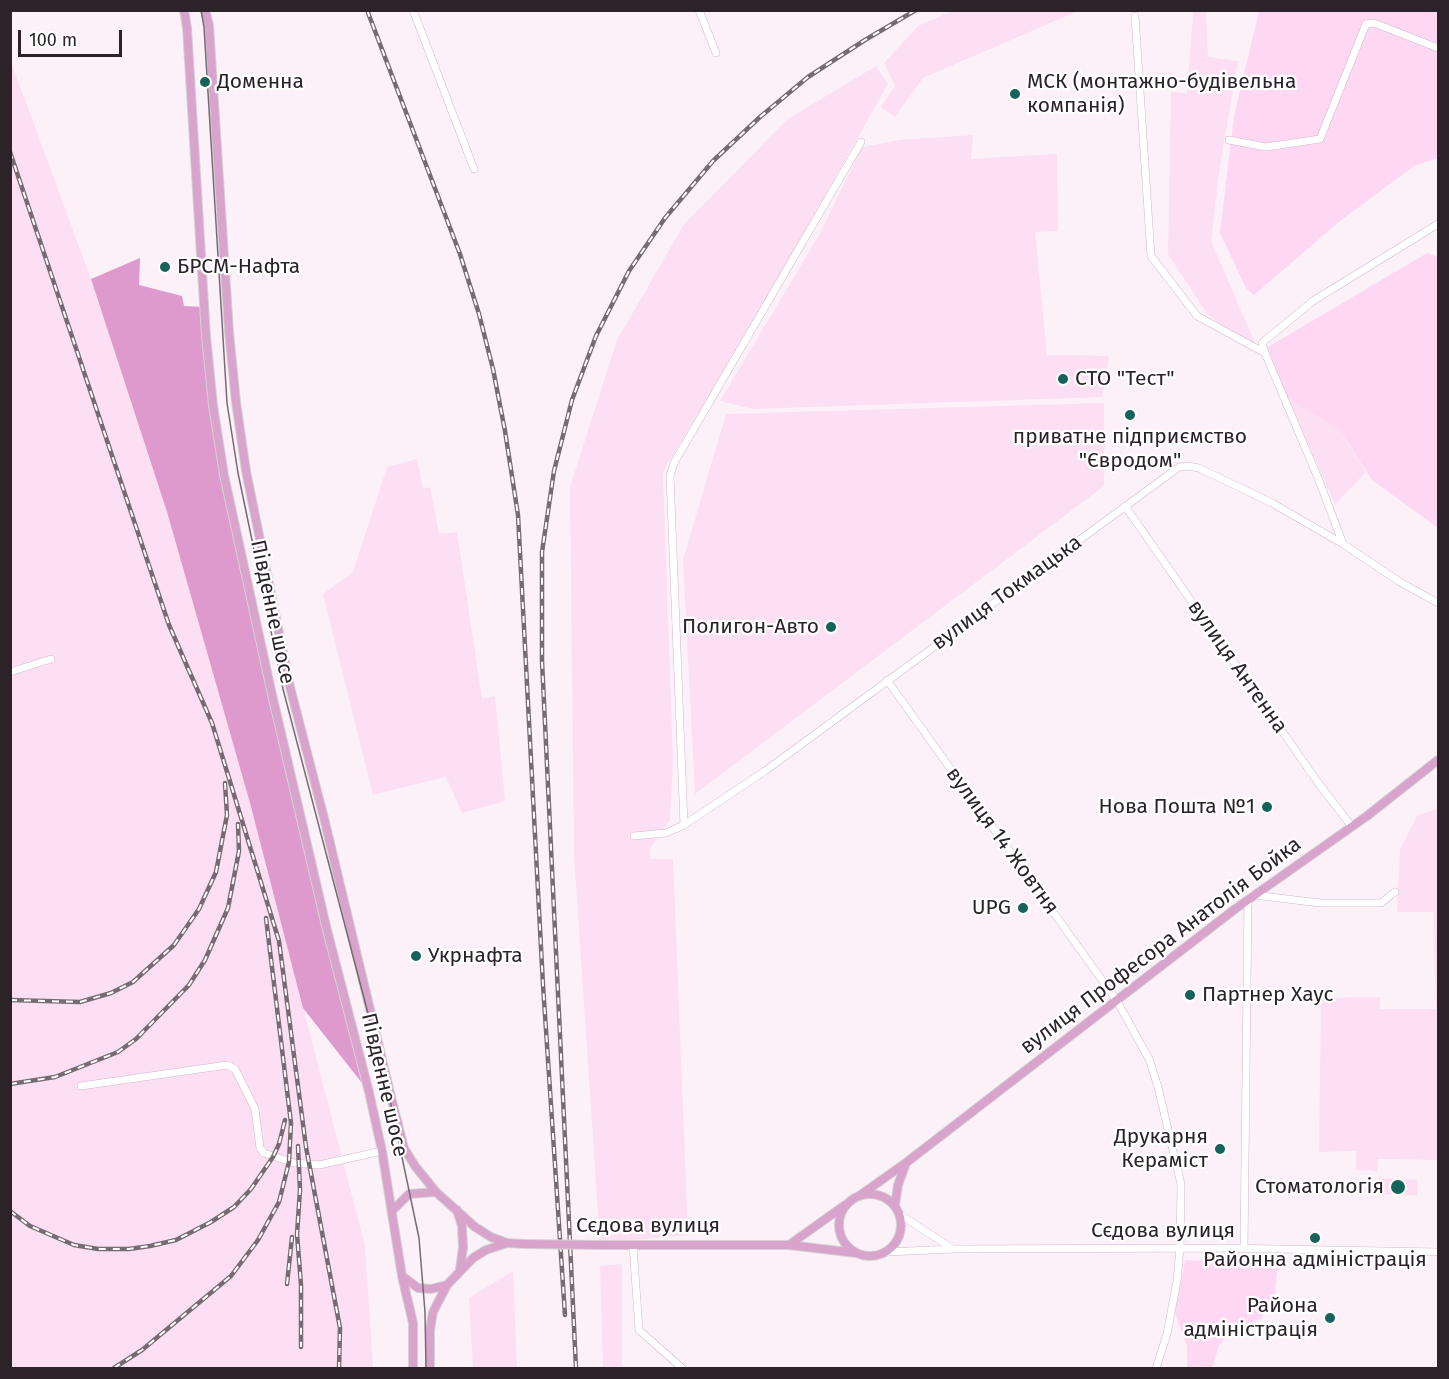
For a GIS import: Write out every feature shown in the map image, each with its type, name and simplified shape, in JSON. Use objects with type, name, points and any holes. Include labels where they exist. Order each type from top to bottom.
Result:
[{"type":"main road","name":"Південне шосе","points":[[184,10],[206,336],[213,405],[224,475],[324,919],[369,1092],[393,1210]]},
{"type":"main road","name":"Південне шосе","points":[[205,10],[209,37],[229,332],[246,471],[290,687],[404,1148],[436,1192]]},
{"type":"main road","name":"вулиця Професора Анатолія Бойка","points":[[859,1196],[907,1162],[1251,897],[1352,826],[1438,760]]},
{"type":"main road","points":[[851,1201],[840,1217],[839,1228],[848,1247],[856,1253],[867,1256],[877,1256],[887,1252],[900,1235],[902,1224],[897,1210],[898,1185],[907,1162]]},
{"type":"main road","points":[[413,1368],[413,1323],[402,1276],[393,1210],[409,1194],[436,1192],[457,1209],[462,1226],[463,1248],[460,1269],[447,1285],[433,1312],[429,1329],[430,1368]]},
{"type":"main road","points":[[789,1245],[859,1196],[878,1195],[897,1210]]},
{"type":"main road","name":"Сєдова вулиця","points":[[457,1209],[475,1227],[507,1243],[789,1245],[856,1253]]},
{"type":"main road","name":"Сєдова вулиця","points":[[460,1269],[486,1250],[507,1243]]},
{"type":"main road","points":[[402,1276],[418,1288],[431,1289],[447,1285]]},
{"type":"street","points":[[413,10],[474,170]]},
{"type":"street","points":[[699,10],[716,53]]},
{"type":"street","points":[[1135,16],[1151,256],[1197,316],[1265,353]]},
{"type":"street","points":[[1229,140],[1266,147],[1320,139],[1366,24],[1374,23],[1438,48]]},
{"type":"street","points":[[684,825],[670,476],[674,463],[861,142]]},
{"type":"street","points":[[1438,224],[1313,301],[1262,343],[1343,544],[1400,582],[1438,603]]},
{"type":"street","name":"вулиця Токмацька","points":[[634,836],[666,833],[684,825],[765,771],[1179,467],[1199,468],[1272,503],[1343,544]]},
{"type":"street","name":"вулиця Антенна","points":[[1125,506],[1319,784],[1352,826]]},
{"type":"street","points":[[10,672],[51,659]]},
{"type":"street","name":"вулиця 14 Жовтня","points":[[887,681],[1117,1001],[1149,1059],[1181,1184],[1177,1281],[1167,1334],[1156,1368]]},
{"type":"street","points":[[1244,1248],[1251,897],[1320,903],[1381,903],[1395,892]]},
{"type":"street","points":[[81,1086],[227,1065],[235,1069],[255,1108],[260,1148],[264,1153],[294,1163],[319,1165],[382,1151]]},
{"type":"street","points":[[897,1210],[953,1249]]},
{"type":"street","points":[[633,1245],[639,1330],[682,1368]]},
{"type":"street","name":"Сєдова вулиця","points":[[887,1252],[953,1249],[1244,1248],[1438,1252]]},
{"type":"shaded area","points":[[952,11],[1078,11],[923,78],[895,117],[881,107],[895,86],[884,63],[918,26]]},
{"type":"shaded area","points":[[1192,11],[1206,11],[1208,57],[1238,61],[1220,165],[1211,241],[1255,343],[1247,346],[1208,315],[1168,254],[1171,92],[1187,93]]},
{"type":"shaded area","points":[[1259,11],[1438,11],[1438,158],[1414,166],[1340,221],[1254,295],[1246,288],[1220,233],[1234,116]]},
{"type":"shaded area","points":[[10,59],[91,279],[167,512],[250,803],[365,1246],[373,1368],[11,1368]]},
{"type":"shaded area","points":[[876,66],[888,84],[772,289],[663,472],[673,763],[670,820],[649,850],[651,859],[673,859],[688,1235],[600,1243],[574,855],[570,487],[617,340],[684,224],[788,119]]},
{"type":"shaded area","points":[[973,135],[971,159],[1057,154],[1058,231],[1035,232],[1047,355],[1109,356],[1102,397],[753,409],[720,401],[819,235],[862,147],[900,140]]},
{"type":"shaded area","points":[[1427,253],[1438,257],[1438,528],[1372,480],[1339,429],[1282,394],[1268,347]]},
{"type":"shaded area","points":[[140,258],[139,285],[182,296],[184,306],[202,307],[224,475],[369,1092],[303,1008],[250,803],[167,512],[91,279]]},
{"type":"shaded area","points":[[1287,395],[1339,429],[1366,472],[1335,505]]},
{"type":"shaded area","points":[[1104,403],[1104,486],[695,794],[683,560],[726,414]]},
{"type":"shaded area","points":[[417,459],[423,489],[430,487],[439,534],[457,532],[482,699],[495,696],[505,801],[462,813],[446,777],[373,795],[323,594],[353,572],[387,467]]},
{"type":"shaded area","points":[[1438,808],[1438,1160],[1378,1159],[1377,1171],[1356,1170],[1356,1151],[1319,1152],[1321,998],[1380,997],[1380,1009],[1436,1009],[1433,912],[1397,912],[1400,849],[1417,816]]},
{"type":"shaded area","name":"Стоматологія","points":[[1379,1178],[1418,1180],[1417,1195],[1378,1194]]},
{"type":"shaded area","points":[[1185,1260],[1284,1264],[1277,1272],[1275,1294],[1261,1319],[1237,1326],[1219,1345],[1212,1368],[1187,1368],[1187,1346],[1175,1314]]},
{"type":"shaded area","points":[[622,1264],[622,1368],[603,1368],[600,1266]]},
{"type":"shaded area","points":[[513,1271],[517,1368],[473,1368],[469,1298]]},
{"type":"tram line","points":[[201,10],[204,27],[227,403],[238,473],[283,689],[387,1086],[419,1238],[425,1312],[426,1368]]},
{"type":"railway","points":[[367,10],[460,254],[479,314],[493,369],[518,515],[543,985],[565,1315]]},
{"type":"railway","points":[[576,1368],[542,661],[542,552],[554,471],[572,400],[596,336],[629,271],[665,218],[713,161],[760,117],[808,77],[916,10]]},
{"type":"railway","points":[[10,152],[169,625],[212,723],[279,941],[306,1147],[340,1328],[339,1368]]},
{"type":"railway","points":[[10,1000],[80,1002],[111,993],[133,982],[174,945],[199,909],[216,872],[227,815],[225,783]]},
{"type":"railway","points":[[10,1084],[55,1077],[118,1052],[136,1039],[189,985],[205,960],[228,908],[239,851],[238,824]]},
{"type":"railway","points":[[114,1368],[142,1350],[231,1276],[258,1240],[279,1202],[289,1162],[291,1123],[266,918]]},
{"type":"railway","points":[[10,1211],[30,1226],[74,1245],[98,1249],[129,1249],[176,1240],[234,1207],[251,1189],[273,1157],[285,1120]]},
{"type":"railway","points":[[298,1146],[300,1190],[297,1234],[301,1285],[301,1347]]},
{"type":"railway","points":[[287,1284],[292,1237]]},
{"type":"place","name":"Доменна","points":[[205,82]]},
{"type":"place","name":"МСК (монтажно-будівельна компанія)","points":[[1015,94]]},
{"type":"place","name":"БРСМ-Нафта","points":[[165,267]]},
{"type":"place","name":"СТО \"Тест\"","points":[[1063,379]]},
{"type":"place","name":"приватне підприємство \"Євродом\"","points":[[1130,415]]},
{"type":"place","name":"Полигон-Авто","points":[[831,627]]},
{"type":"place","name":"Нова Пошта №1","points":[[1267,807]]},
{"type":"place","name":"UPG","points":[[1023,908]]},
{"type":"place","name":"Укрнафта","points":[[416,956]]},
{"type":"place","name":"Партнер Хаус","points":[[1190,995]]},
{"type":"place","name":"Друкарня Кераміст","points":[[1220,1149]]},
{"type":"place","name":"Стоматологія","points":[[1398,1187]]},
{"type":"place","name":"Районна адміністрація","points":[[1315,1238]]},
{"type":"place","name":"Района адміністрація","points":[[1330,1318]]}]
